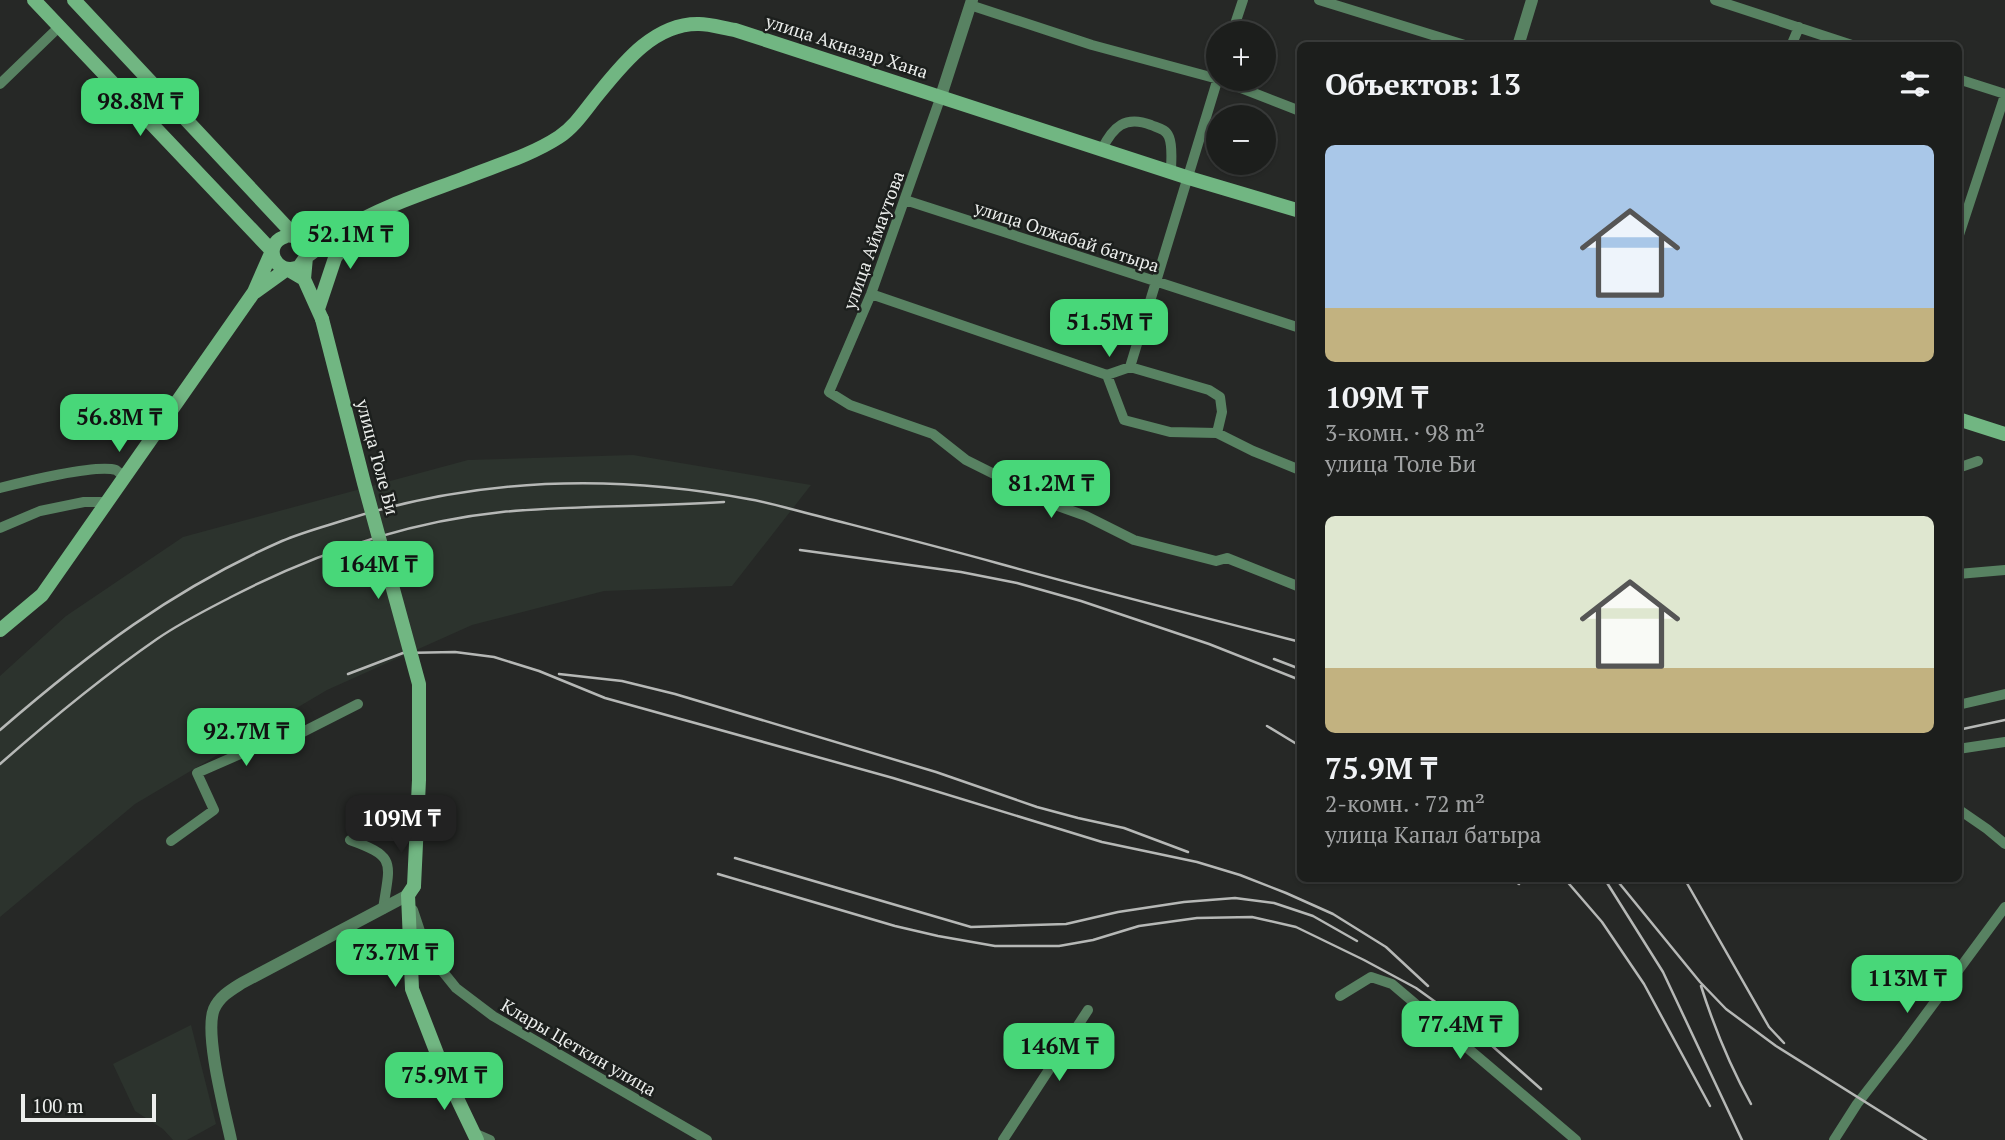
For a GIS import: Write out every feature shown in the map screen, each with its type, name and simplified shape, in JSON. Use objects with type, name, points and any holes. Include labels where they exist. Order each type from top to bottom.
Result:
[{"type":"main road","points":[[41,2],[59,27],[272,251],[275,262],[304,279],[304,244],[74,0]]},
{"type":"main road","name":"улица Акназар Хана","points":[[306,257],[345,229],[399,203],[530,152],[560,136],[575,124],[609,81],[646,43],[681,25],[701,24],[735,30],[1189,178],[1297,210]]},
{"type":"main road","points":[[320,314],[335,258],[360,222]]},
{"type":"main road","name":"улица Акназар Хана","points":[[295,236],[345,229]]},
{"type":"main road","points":[[0,630],[42,595],[254,292],[276,241],[282,237],[295,236]]},
{"type":"main road","points":[[254,292],[287,270],[299,267],[306,257]]},
{"type":"main road","name":"улица Толе Би","points":[[304,279],[320,314],[419,684],[419,780],[411,891],[412,989],[443,1069],[476,1137]]},
{"type":"main road","points":[[1962,420],[2005,434]]},
{"type":"street","points":[[1236,21],[1243,0]]},
{"type":"street","points":[[1319,0],[1455,42]]},
{"type":"street","points":[[1518,42],[1532,0]]},
{"type":"street","points":[[1715,0],[1843,42]]},
{"type":"street","points":[[941,96],[971,3],[1092,45],[1206,75]]},
{"type":"street","points":[[0,85],[59,27]]},
{"type":"street","points":[[1793,42],[1799,27]]},
{"type":"street","points":[[1962,80],[2005,95],[1962,226]]},
{"type":"street","points":[[1130,367],[1214,91]]},
{"type":"street","points":[[1250,91],[1297,110]]},
{"type":"street","name":"улица Аймаутова","points":[[941,96],[871,295],[830,392],[850,405],[933,434],[965,460],[1134,540],[1216,561],[1227,558],[1297,586]]},
{"type":"street","points":[[1102,149],[1116,128],[1128,121],[1140,120],[1168,135],[1171,171]]},
{"type":"street","name":"улица Олжабай батыра","points":[[905,200],[1297,327]]},
{"type":"street","points":[[871,295],[1107,375],[1130,367],[1209,390],[1220,397],[1222,412],[1217,433]]},
{"type":"street","points":[[1107,375],[1124,420],[1170,432],[1217,433],[1297,469]]},
{"type":"street","points":[[1962,467],[1978,461]]},
{"type":"street","points":[[0,488],[95,469],[116,471],[125,477]]},
{"type":"street","points":[[0,528],[40,511],[84,502],[107,502]]},
{"type":"street","points":[[1962,573],[2005,569]]},
{"type":"street","points":[[1962,704],[2005,694]]},
{"type":"street","points":[[171,841],[214,810],[198,773],[263,744],[291,738],[358,704]]},
{"type":"street","points":[[1962,748],[2005,743]]},
{"type":"street","points":[[1962,812],[2005,844]]},
{"type":"street","points":[[350,840],[385,856],[388,877],[383,909]]},
{"type":"street","points":[[229,1139],[210,1025],[220,999],[242,983],[383,909],[411,891]]},
{"type":"street","name":"Клары Цеткин улица","points":[[411,891],[427,953],[456,988],[493,1016],[708,1140]]},
{"type":"street","points":[[1833,1140],[2005,907]]},
{"type":"street","points":[[1340,996],[1371,977],[1392,984],[1576,1140]]},
{"type":"street","points":[[1003,1140],[1088,1010]]},
{"type":"street","points":[[476,1137],[490,1140]]},
{"type":"shaded area","points":[[633,455],[811,485],[732,586],[604,591],[472,625],[327,690],[135,804],[0,917],[0,676],[66,616],[183,537],[468,460]]},
{"type":"shaded area","points":[[191,1025],[216,1124],[187,1140],[173,1140],[163,1129],[135,1111],[113,1064]]},
{"type":"railway","points":[[0,730],[100,649],[168,602],[204,580],[282,541],[397,505],[446,495],[547,484],[647,486],[757,501],[1297,641]]},
{"type":"railway","points":[[0,764],[96,684],[166,633],[263,581],[329,553],[431,523],[502,512],[724,502]]},
{"type":"railway","points":[[800,550],[961,572],[1017,583],[1081,601],[1209,644],[1297,679]]},
{"type":"railway","points":[[348,674],[403,653],[455,652],[494,657],[539,671],[605,698],[893,778],[1102,842],[1197,862],[1240,875],[1333,914],[1386,947],[1428,986]]},
{"type":"railway","points":[[1274,659],[1297,668]]},
{"type":"railway","points":[[559,674],[622,681],[675,694],[936,772],[1037,807],[1124,828],[1188,852]]},
{"type":"railway","points":[[1962,729],[2005,720]]},
{"type":"railway","points":[[1267,726],[1297,744]]},
{"type":"railway","points":[[735,858],[971,927],[1066,924],[1118,912],[1235,898],[1274,903],[1313,916],[1357,941]]},
{"type":"railway","points":[[718,874],[895,926],[995,946],[1059,946],[1093,940],[1139,926],[1197,918],[1252,917],[1296,927],[1416,988],[1473,1029],[1541,1089]]},
{"type":"railway","points":[[1567,882],[1602,922],[1644,984],[1710,1106]]},
{"type":"railway","points":[[1607,882],[1663,972],[1742,1140]]},
{"type":"railway","points":[[1618,882],[1700,982],[1726,1009],[1776,1046],[1926,1140]]},
{"type":"railway","points":[[1686,882],[1769,1027],[1784,1043]]},
{"type":"railway","points":[[1701,986],[1723,1046],[1751,1104]]}]
